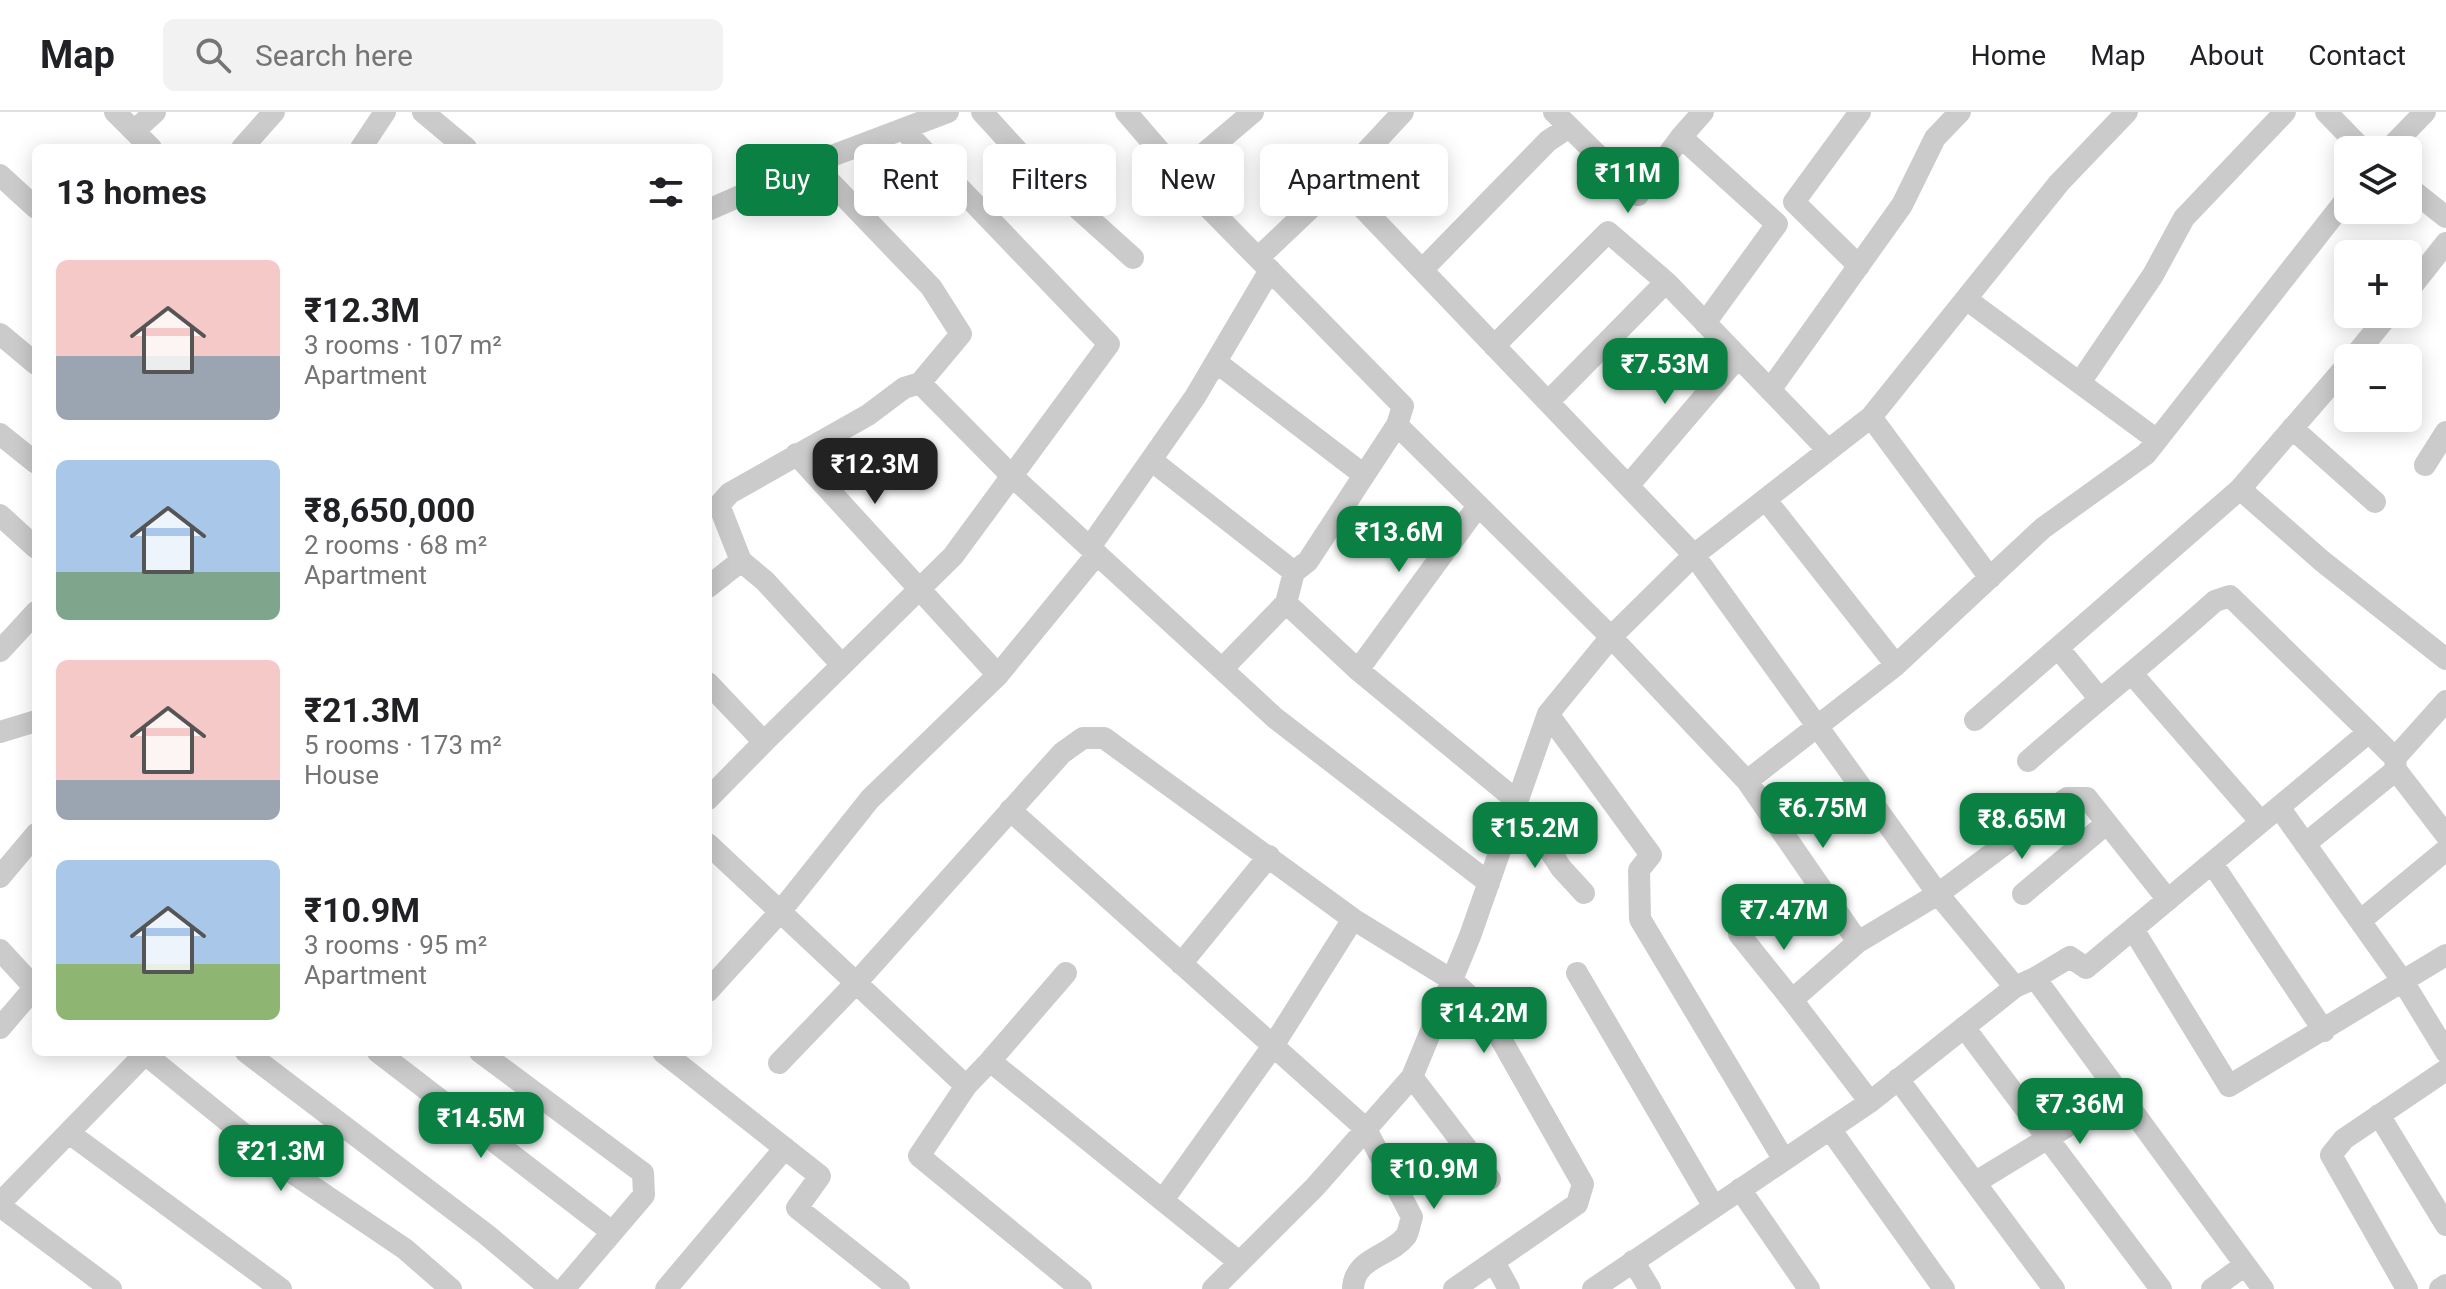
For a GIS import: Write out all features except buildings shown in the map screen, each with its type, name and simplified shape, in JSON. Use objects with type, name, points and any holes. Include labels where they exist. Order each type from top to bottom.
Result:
[{"type":"street","points":[[115,112],[147,144]]},
{"type":"street","points":[[134,131],[155,112]]},
{"type":"street","points":[[246,144],[274,112]]},
{"type":"street","points":[[364,144],[385,112]]},
{"type":"street","points":[[423,112],[461,144]]},
{"type":"street","points":[[838,154],[948,112]]},
{"type":"street","points":[[982,112],[1034,169],[1133,258]]},
{"type":"street","points":[[1126,112],[1154,144]]},
{"type":"street","points":[[1215,144],[1253,112]]},
{"type":"street","points":[[1373,144],[1403,112]]},
{"type":"street","points":[[1422,270],[1548,141],[1562,120],[1638,195],[1703,112]]},
{"type":"street","points":[[1705,323],[1860,112]]},
{"type":"street","points":[[1770,390],[1902,205],[1935,138],[1960,112]]},
{"type":"street","points":[[1223,1285],[1239,1262],[1315,1187],[1412,1077],[1489,883],[1548,714],[1611,637],[1694,555],[1871,417],[2059,183],[2127,112]]},
{"type":"street","points":[[2081,381],[2153,275],[2184,218],[2285,112]]},
{"type":"street","points":[[2326,112],[2349,136]]},
{"type":"street","points":[[2402,136],[2425,112]]},
{"type":"street","points":[[712,795],[953,556],[1109,344],[903,129]]},
{"type":"street","points":[[1681,137],[1777,224]]},
{"type":"street","points":[[0,175],[32,204]]},
{"type":"street","points":[[838,190],[931,287],[961,334],[920,383],[904,388],[868,415],[730,493],[719,505],[741,561],[765,581],[842,665]]},
{"type":"street","points":[[712,208],[736,198]]},
{"type":"street","points":[[2422,198],[2446,217]]},
{"type":"street","points":[[1794,202],[1859,266]]},
{"type":"street","points":[[1747,781],[1896,665],[2043,528],[2146,454],[2334,215]]},
{"type":"street","points":[[1219,216],[1403,406],[1397,425],[1308,561],[1294,572],[1286,603],[1222,669]]},
{"type":"street","points":[[712,987],[780,912],[870,799],[998,675],[1094,550],[1216,362],[1264,264],[1307,216]]},
{"type":"street","points":[[1370,216],[1694,555],[1938,894],[2025,983],[2120,1094],[2263,1289]]},
{"type":"street","points":[[1494,346],[1608,232],[1666,282],[1828,450]]},
{"type":"street","points":[[2422,273],[2446,243]]},
{"type":"street","points":[[1548,402],[1666,282]]},
{"type":"street","points":[[1966,299],[2157,440]]},
{"type":"street","points":[[2364,344],[2378,328]]},
{"type":"street","points":[[0,334],[32,361]]},
{"type":"street","points":[[1628,486],[1738,357]]},
{"type":"street","points":[[1216,362],[1364,475]]},
{"type":"street","points":[[1975,720],[2240,489],[2334,380]]},
{"type":"street","points":[[920,383],[1012,476],[1275,718],[1489,883]]},
{"type":"street","points":[[1871,417],[1990,578]]},
{"type":"street","points":[[1397,425],[1611,637],[1747,781],[1858,942]]},
{"type":"street","points":[[2292,428],[2375,502]]},
{"type":"street","points":[[2425,465],[2446,432]]},
{"type":"street","points":[[0,434],[32,460]]},
{"type":"street","points":[[796,454],[998,675]]},
{"type":"street","points":[[1151,460],[1294,572]]},
{"type":"street","points":[[2240,489],[2322,561],[2446,659]]},
{"type":"street","points":[[1766,500],[1896,665]]},
{"type":"street","points":[[1358,670],[1478,506]]},
{"type":"street","points":[[0,515],[32,544]]},
{"type":"street","points":[[712,584],[741,561]]},
{"type":"street","points":[[2028,761],[2099,698],[2133,675],[2215,601],[2230,596],[2369,732],[2446,835]]},
{"type":"street","points":[[1286,603],[1514,809],[1543,840],[1561,868],[1584,893]]},
{"type":"street","points":[[0,651],[32,616]]},
{"type":"street","points":[[2059,649],[2099,698]]},
{"type":"street","points":[[2133,675],[2261,822]]},
{"type":"street","points":[[712,687],[764,742]]},
{"type":"street","points":[[2305,844],[2395,764],[2446,701]]},
{"type":"street","points":[[1548,714],[1651,855],[1639,870],[1640,919],[1784,1160]]},
{"type":"street","points":[[0,732],[32,722]]},
{"type":"street","points":[[1593,1289],[1870,1102],[2025,983],[2070,957],[2086,968],[2369,732]]},
{"type":"street","points":[[779,1063],[856,983],[1062,753],[1083,738],[1104,738],[1353,919],[1452,980],[1485,1011],[1583,1184],[1577,1204],[1495,1264],[1454,1289]]},
{"type":"street","points":[[1792,1000],[1858,942],[1938,894],[2067,798],[2087,798],[2168,900]]},
{"type":"street","points":[[2279,807],[2404,983],[2446,1052]]},
{"type":"street","points":[[1010,810],[1366,1129],[1412,1217],[1406,1235],[1364,1265],[1353,1277],[1353,1289]]},
{"type":"street","points":[[2023,894],[2107,823]]},
{"type":"street","points":[[0,877],[32,839]]},
{"type":"street","points":[[712,848],[966,1086]]},
{"type":"street","points":[[2360,921],[2446,850]]},
{"type":"street","points":[[1181,964],[1269,856]]},
{"type":"street","points":[[2212,863],[2324,1031]]},
{"type":"street","points":[[1163,1200],[1273,1046],[1353,919]]},
{"type":"street","points":[[2133,929],[2229,1086],[2446,955]]},
{"type":"street","points":[[1739,934],[1870,1102]]},
{"type":"street","points":[[0,950],[32,984]]},
{"type":"street","points":[[1066,973],[966,1086],[919,1156],[1081,1289]]},
{"type":"street","points":[[1577,973],[1714,1207]]},
{"type":"street","points":[[0,1028],[32,991]]},
{"type":"street","points":[[1964,1027],[2161,1289]]},
{"type":"street","points":[[111,1289],[0,1204],[143,1056]]},
{"type":"street","points":[[150,1056],[288,1170],[405,1249],[451,1289]]},
{"type":"street","points":[[251,1056],[475,1226],[551,1289]]},
{"type":"street","points":[[383,1056],[612,1232]]},
{"type":"street","points":[[485,1056],[643,1173],[644,1195],[564,1289]]},
{"type":"street","points":[[668,1056],[820,1176],[797,1208],[899,1289]]},
{"type":"street","points":[[990,1061],[1239,1262]]},
{"type":"street","points":[[2407,1289],[2331,1155],[2344,1139],[2446,1070]]},
{"type":"street","points":[[1412,1077],[1490,1179]]},
{"type":"street","points":[[1898,1079],[2054,1289]]},
{"type":"street","points":[[1976,1182],[2120,1094]]},
{"type":"street","points":[[2379,1115],[2446,1225]]},
{"type":"street","points":[[1830,1129],[1944,1289]]},
{"type":"street","points":[[69,1133],[281,1289]]},
{"type":"street","points":[[666,1289],[785,1148]]},
{"type":"street","points":[[1740,1189],[1809,1289]]},
{"type":"street","points":[[1633,1261],[1650,1289]]},
{"type":"street","points":[[1495,1264],[1509,1289]]},
{"type":"street","points":[[2212,1289],[2245,1265]]},
{"type":"street","points":[[2440,1289],[2446,1285]]}]
